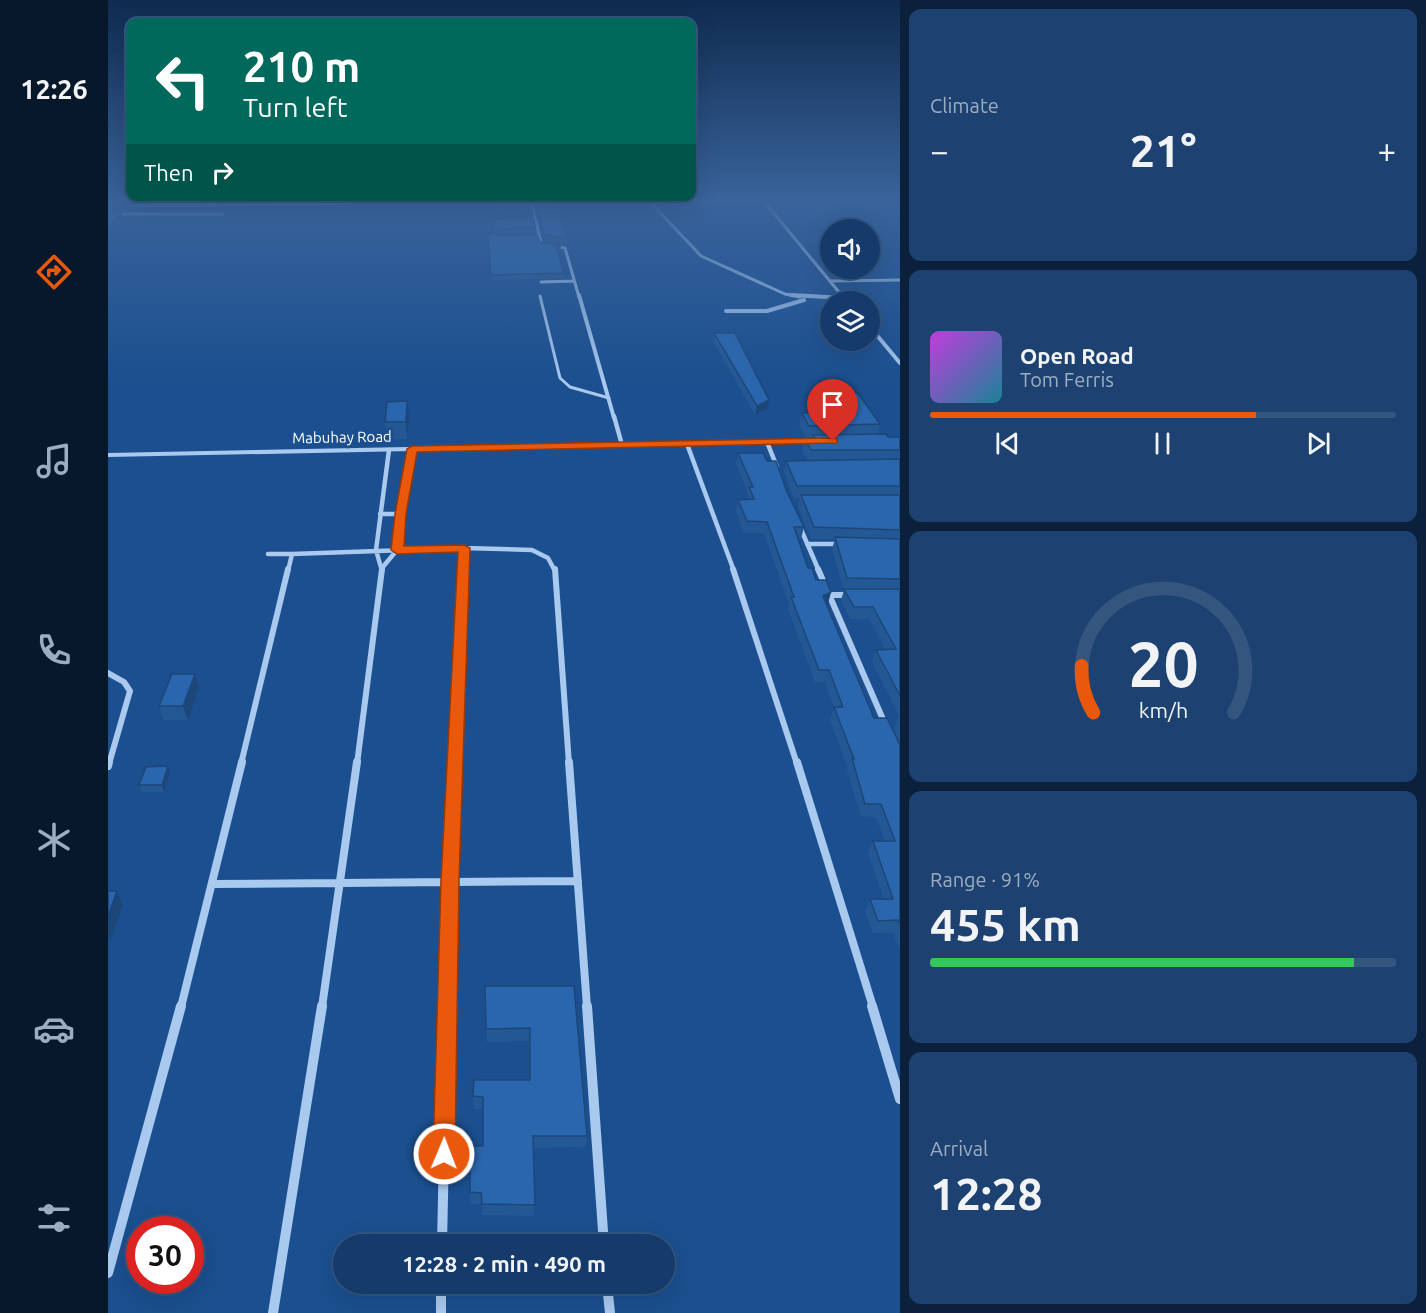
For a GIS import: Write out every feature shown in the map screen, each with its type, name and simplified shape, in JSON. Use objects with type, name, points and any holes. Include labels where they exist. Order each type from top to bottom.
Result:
[{"type":"street","points":[[569,261],[622,445]]},
{"type":"street","points":[[713,261],[785,294],[820,298]]},
{"type":"street","points":[[815,261],[839,291]]},
{"type":"street","points":[[831,281],[900,280]]},
{"type":"street","points":[[541,282],[574,281]]},
{"type":"street","points":[[726,311],[767,311],[801,300],[820,300]]},
{"type":"street","points":[[880,339],[900,363]]},
{"type":"street","name":"Mabuhay Road","points":[[108,455],[822,441]]},
{"type":"street","points":[[767,442],[780,475]]},
{"type":"street","points":[[687,444],[721,533],[824,844],[900,1099]]},
{"type":"street","points":[[382,568],[397,550],[400,514],[412,449]]},
{"type":"street","points":[[273,1313],[341,885],[382,568],[376,550],[389,450]]},
{"type":"street","points":[[776,466],[788,466]]},
{"type":"street","points":[[380,514],[400,514]]},
{"type":"street","points":[[798,523],[890,736]]},
{"type":"street","points":[[807,544],[842,544]]},
{"type":"street","points":[[442,1234],[450,881],[464,548]]},
{"type":"street","points":[[268,554],[464,548],[532,550],[548,556],[555,567],[603,1234]]},
{"type":"street","points":[[108,1273],[152,1123],[213,884],[292,554]]},
{"type":"street","points":[[830,595],[853,595]]},
{"type":"street","points":[[108,672],[122,679],[130,691],[108,766]]},
{"type":"street","points":[[108,748],[117,733]]},
{"type":"street","points":[[213,884],[341,885],[450,881],[578,881]]},
{"type":"street","points":[[441,1294],[441,1313]]},
{"type":"street","points":[[609,1294],[610,1313]]},
{"type":"lane","points":[[540,296],[560,378],[570,387],[609,398]]},
{"type":"building","points":[[490,261],[561,261],[564,273],[491,275]]},
{"type":"building","points":[[714,333],[735,333],[769,400],[757,406]]},
{"type":"building","points":[[857,392],[880,424],[809,426],[802,413],[846,412],[832,393]]},
{"type":"building","points":[[407,401],[406,422],[385,422],[387,402]]},
{"type":"building","points":[[886,434],[888,437],[900,437],[900,450],[811,450],[805,439],[815,439],[813,435]]},
{"type":"building","points":[[738,453],[763,453],[767,461],[776,461],[787,492],[804,527],[794,527],[808,568],[812,568],[816,580],[826,580],[831,592],[823,596],[874,718],[887,718],[900,745],[900,923],[898,920],[878,921],[870,899],[893,899],[873,841],[895,841],[881,804],[865,804],[852,758],[854,759],[834,707],[843,707],[829,670],[819,670],[791,597],[794,597],[767,522],[747,521],[738,500],[754,499],[749,487],[753,487]]},
{"type":"building","points":[[900,459],[900,486],[797,486],[786,461]]},
{"type":"building","points":[[801,495],[900,495],[900,530],[814,527]]},
{"type":"building","points":[[835,537],[900,539],[900,579],[847,578]]},
{"type":"building","points":[[844,589],[900,589],[900,696],[876,650],[896,649],[873,607],[854,607]]},
{"type":"building","points":[[172,674],[195,674],[183,706],[159,706]]},
{"type":"building","points":[[168,766],[162,785],[139,785],[146,767]]},
{"type":"building","points":[[108,891],[117,891],[108,916]]},
{"type":"building","points":[[485,986],[574,986],[587,1136],[533,1136],[535,1205],[482,1204],[481,1193],[470,1192],[470,1146],[483,1146],[483,1097],[473,1096],[474,1080],[530,1080],[530,1028],[486,1029]]},
{"type":"route","points":[[444,1154],[450,881],[464,548],[397,550],[400,514],[412,449],[833,441]]}]
